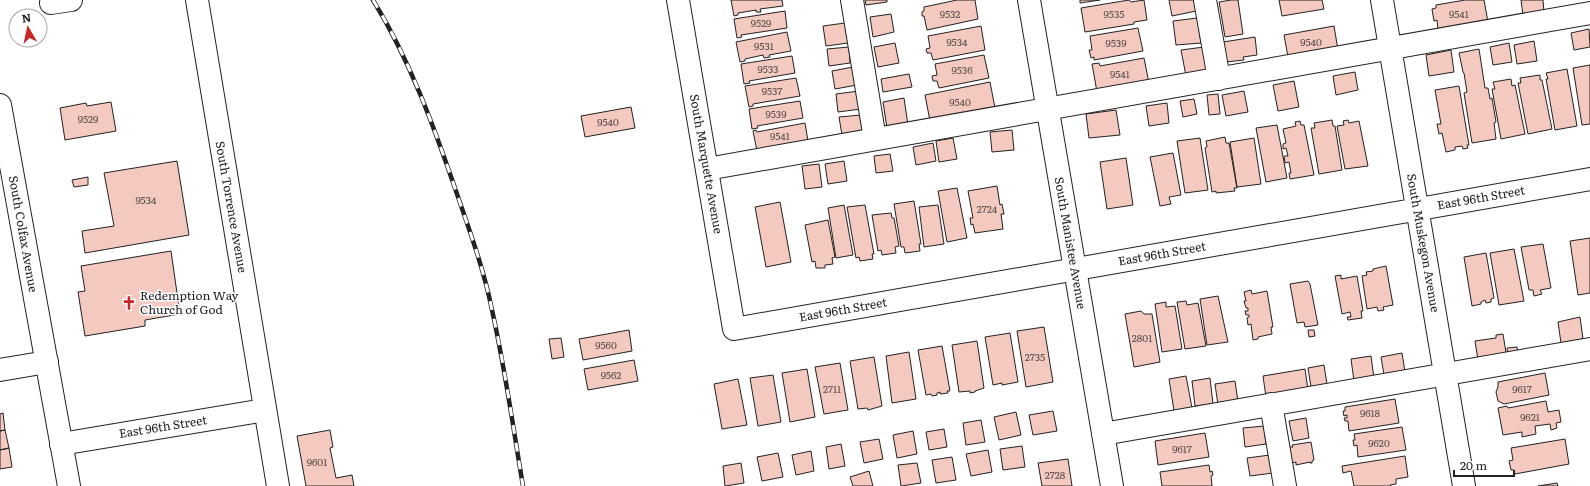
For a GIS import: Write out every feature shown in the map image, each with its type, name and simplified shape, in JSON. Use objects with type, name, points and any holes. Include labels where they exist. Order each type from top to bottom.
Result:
[{"type":"street","name":"South Torrence Avenue","points":[[197,0],[278,486]]},
{"type":"street","name":"South Marquette Avenue","points":[[678,0],[734,329]]},
{"type":"street","points":[[852,0],[875,139]]},
{"type":"street","name":"South Manistee Avenue","points":[[1029,0],[1112,486]]},
{"type":"street","points":[[1205,0],[1219,78]]},
{"type":"street","name":"South Muskegon Avenue","points":[[1382,0],[1464,486]]},
{"type":"street","points":[[707,169],[1390,48],[1557,9],[1590,13]]},
{"type":"street","name":"South Colfax Avenue","points":[[0,105],[3,139],[69,486]]},
{"type":"street","name":"East 96th Street","points":[[734,329],[1590,179]]},
{"type":"street","points":[[1103,434],[1590,349]]},
{"type":"street","points":[[0,370],[46,362]]},
{"type":"street","points":[[1271,404],[1285,486]]},
{"type":"street","name":"East 96th Street","points":[[62,444],[265,410]]},
{"type":"building","points":[[731,0],[782,0],[783,6],[760,9],[761,12],[756,12],[756,10],[738,13],[738,15],[734,16]]},
{"type":"building","points":[[865,0],[887,0],[887,2],[866,5]]},
{"type":"building","points":[[957,0],[975,0],[978,19],[927,30],[924,16],[922,16],[924,7]]},
{"type":"building","points":[[1080,0],[1100,0],[1080,3]]},
{"type":"building","points":[[1129,0],[1131,2],[1144,0],[1147,20],[1134,22],[1134,24],[1085,32],[1081,8]]},
{"type":"building","points":[[1169,0],[1194,0],[1196,11],[1172,16]]},
{"type":"building","points":[[1238,0],[1243,34],[1225,37],[1219,2]]},
{"type":"building","points":[[1279,0],[1322,0],[1324,9],[1282,16]]},
{"type":"building","points":[[1465,0],[1484,0],[1488,22],[1438,30],[1437,20],[1434,21],[1432,9],[1436,8],[1436,5]]},
{"type":"building","points":[[1521,0],[1543,0],[1544,12],[1523,15]]},
{"type":"building","points":[[785,11],[787,28],[741,35],[742,37],[737,38],[734,19]]},
{"type":"building","points":[[891,14],[894,32],[873,37],[870,17]]},
{"type":"building","points":[[1197,18],[1201,43],[1176,45],[1173,21]]},
{"type":"building","points":[[845,23],[848,43],[826,46],[823,26]]},
{"type":"building","points":[[981,26],[985,50],[933,60],[931,53],[927,53],[926,49],[930,48],[928,36]]},
{"type":"building","points":[[1334,26],[1338,50],[1288,57],[1284,35]]},
{"type":"building","points":[[1138,28],[1143,51],[1094,60],[1094,57],[1091,58],[1089,50],[1092,50],[1090,36]]},
{"type":"building","points":[[1589,29],[1590,47],[1574,50],[1571,33]]},
{"type":"building","points":[[787,32],[791,51],[769,55],[770,57],[764,58],[763,55],[745,59],[745,61],[740,62],[736,42]]},
{"type":"building","points":[[1255,37],[1257,55],[1243,57],[1244,60],[1226,62],[1223,42]]},
{"type":"building","points":[[1534,41],[1537,61],[1517,64],[1514,45]]},
{"type":"building","points":[[895,43],[899,63],[878,67],[874,47]]},
{"type":"building","points":[[1509,43],[1512,62],[1493,65],[1490,47]]},
{"type":"building","points":[[849,47],[850,63],[829,66],[827,49]]},
{"type":"building","points":[[1204,47],[1207,72],[1186,76],[1181,50]]},
{"type":"building","points":[[1479,49],[1485,88],[1488,88],[1490,99],[1492,98],[1496,122],[1494,123],[1496,139],[1472,143],[1464,93],[1467,92],[1459,53]]},
{"type":"building","points":[[1451,50],[1454,72],[1429,76],[1426,55]]},
{"type":"building","points":[[984,55],[989,78],[939,88],[937,81],[933,81],[932,76],[937,75],[935,64]]},
{"type":"building","points":[[792,56],[795,73],[749,81],[750,83],[744,84],[741,64]]},
{"type":"building","points":[[1144,58],[1149,83],[1097,92],[1092,64],[1099,63],[1100,66]]},
{"type":"building","points":[[1590,65],[1590,124],[1582,125],[1573,68]]},
{"type":"building","points":[[853,67],[857,85],[835,89],[832,71]]},
{"type":"building","points":[[1567,69],[1577,126],[1555,130],[1546,73]]},
{"type":"building","points":[[1355,72],[1358,90],[1336,95],[1333,76]]},
{"type":"building","points":[[909,74],[912,87],[883,92],[881,79]]},
{"type":"building","points":[[1540,75],[1552,129],[1528,134],[1518,83],[1521,83],[1520,78]]},
{"type":"building","points":[[796,78],[800,96],[753,104],[753,106],[749,107],[745,86]]},
{"type":"building","points":[[1511,79],[1512,86],[1515,85],[1525,134],[1501,139],[1492,89],[1495,89],[1493,82]]},
{"type":"building","points":[[1294,81],[1299,107],[1278,111],[1273,85]]},
{"type":"building","points":[[990,82],[995,108],[930,121],[925,95]]},
{"type":"building","points":[[1459,86],[1469,145],[1467,145],[1468,148],[1463,149],[1462,146],[1455,147],[1455,150],[1446,152],[1442,133],[1439,134],[1437,124],[1441,124],[1435,90]]},
{"type":"building","points":[[859,91],[861,109],[838,112],[836,94]]},
{"type":"building","points":[[1244,91],[1248,112],[1226,116],[1222,95]]},
{"type":"building","points":[[1218,94],[1220,114],[1209,115],[1207,95]]},
{"type":"building","points":[[904,98],[908,125],[887,128],[883,102]]},
{"type":"building","points":[[1194,99],[1197,114],[1183,117],[1180,101]]},
{"type":"building","points":[[800,101],[803,118],[757,126],[758,128],[752,129],[749,109]]},
{"type":"building","points":[[111,102],[116,131],[65,140],[60,108],[86,103],[87,106]]},
{"type":"building","points":[[1167,103],[1169,123],[1149,126],[1146,106]]},
{"type":"building","points":[[631,107],[635,128],[585,137],[581,116]]},
{"type":"building","points":[[1116,110],[1120,135],[1089,138],[1086,114]]},
{"type":"building","points":[[861,115],[863,132],[842,135],[839,117]]},
{"type":"building","points":[[1332,120],[1333,126],[1335,126],[1342,170],[1319,174],[1311,128],[1315,128],[1314,123]]},
{"type":"building","points":[[1348,120],[1349,123],[1359,121],[1368,166],[1345,169],[1337,126],[1344,125],[1343,121]]},
{"type":"building","points":[[1300,121],[1301,125],[1304,125],[1314,175],[1290,179],[1289,173],[1291,173],[1289,162],[1285,163],[1284,156],[1288,156],[1286,148],[1283,149],[1283,144],[1286,143],[1283,129],[1296,126],[1295,122]]},
{"type":"building","points":[[805,123],[808,141],[757,151],[753,131],[756,130],[757,132]]},
{"type":"building","points":[[1277,125],[1287,178],[1266,182],[1256,128]]},
{"type":"building","points":[[1012,130],[1014,150],[992,152],[990,132]]},
{"type":"building","points":[[1225,137],[1226,143],[1229,143],[1237,188],[1234,188],[1235,191],[1216,193],[1216,191],[1212,192],[1205,148],[1207,147],[1206,141]]},
{"type":"building","points":[[953,138],[957,159],[939,162],[936,141]]},
{"type":"building","points":[[1200,138],[1208,190],[1185,193],[1177,141]]},
{"type":"building","points":[[1254,138],[1261,184],[1237,187],[1230,142]]},
{"type":"building","points":[[933,143],[936,161],[916,165],[913,147]]},
{"type":"building","points":[[1173,153],[1181,195],[1169,197],[1171,204],[1160,206],[1150,157]]},
{"type":"building","points":[[890,154],[893,171],[876,173],[874,156]]},
{"type":"building","points":[[1126,158],[1133,205],[1107,209],[1100,162]]},
{"type":"building","points":[[177,161],[189,235],[85,253],[82,231],[114,226],[104,173]]},
{"type":"building","points":[[844,161],[847,181],[828,184],[825,164]]},
{"type":"building","points":[[819,164],[822,187],[805,189],[802,166]]},
{"type":"building","points":[[88,177],[88,185],[74,187],[72,180]]},
{"type":"building","points":[[997,186],[1000,205],[1002,204],[1004,214],[1001,214],[1003,229],[975,233],[973,224],[971,225],[970,218],[973,218],[968,191]]},
{"type":"building","points":[[957,188],[967,238],[947,242],[938,191]]},
{"type":"building","points":[[914,201],[921,244],[919,244],[920,251],[905,253],[904,247],[901,247],[894,204]]},
{"type":"building","points":[[780,202],[791,262],[766,267],[755,207]]},
{"type":"building","points":[[844,205],[853,255],[836,258],[828,208]]},
{"type":"building","points":[[865,205],[874,254],[872,254],[873,259],[860,261],[859,257],[856,258],[847,207]]},
{"type":"building","points":[[938,205],[944,244],[924,247],[919,207]]},
{"type":"building","points":[[891,213],[892,218],[894,218],[899,246],[895,247],[896,253],[882,255],[881,250],[878,251],[872,215]]},
{"type":"building","points":[[828,220],[835,257],[832,258],[833,264],[825,265],[825,268],[816,268],[815,261],[812,262],[805,225]]},
{"type":"building","points":[[1590,238],[1590,293],[1578,295],[1570,241]]},
{"type":"building","points":[[1543,244],[1551,288],[1540,290],[1542,294],[1534,296],[1533,290],[1529,290],[1521,247]]},
{"type":"building","points":[[1514,249],[1524,301],[1499,305],[1490,253]]},
{"type":"building","name":"Redemption Way Church of God","points":[[171,251],[180,314],[145,320],[145,326],[85,336],[78,292],[85,291],[81,266]]},
{"type":"building","points":[[1486,253],[1494,298],[1491,299],[1491,302],[1486,303],[1485,300],[1481,302],[1481,304],[1472,306],[1464,257]]},
{"type":"building","points":[[1386,266],[1393,305],[1383,307],[1384,310],[1378,311],[1377,307],[1367,309],[1362,276],[1367,275],[1366,272],[1373,271],[1373,269]]},
{"type":"building","points":[[1341,275],[1341,279],[1357,276],[1363,311],[1361,311],[1362,318],[1348,320],[1347,317],[1351,317],[1350,312],[1342,314],[1335,276]]},
{"type":"building","points":[[1308,281],[1310,284],[1318,325],[1305,327],[1304,322],[1297,323],[1290,284]]},
{"type":"building","points":[[1251,290],[1252,294],[1267,291],[1273,327],[1271,327],[1272,334],[1258,337],[1258,339],[1253,340],[1251,324],[1248,325],[1247,318],[1249,315],[1246,315],[1245,311],[1248,311],[1248,308],[1246,308],[1244,301],[1246,301],[1244,292]]},
{"type":"building","points":[[1218,296],[1228,342],[1207,345],[1200,299]]},
{"type":"building","points":[[1186,301],[1187,305],[1198,303],[1206,346],[1185,349],[1177,302]]},
{"type":"building","points":[[1166,302],[1166,307],[1175,306],[1182,349],[1162,352],[1155,304]]},
{"type":"building","points":[[1141,311],[1144,314],[1152,314],[1160,362],[1134,367],[1125,314]]},
{"type":"building","points":[[1580,317],[1583,339],[1561,343],[1558,322]]},
{"type":"building","points":[[1044,327],[1053,382],[1026,387],[1017,331]]},
{"type":"building","points":[[629,330],[632,351],[583,360],[579,339]]},
{"type":"building","points":[[1308,330],[1314,330],[1315,336],[1309,337]]},
{"type":"building","points":[[1010,333],[1018,382],[993,385],[985,337]]},
{"type":"building","points":[[1503,334],[1507,359],[1478,360],[1475,341],[1496,338],[1496,335]]},
{"type":"building","points":[[561,338],[564,357],[552,359],[549,339]]},
{"type":"building","points":[[977,341],[984,388],[970,393],[970,391],[959,392],[952,345]]},
{"type":"building","points":[[942,346],[950,391],[947,391],[948,393],[940,394],[940,392],[937,393],[937,395],[932,396],[931,394],[926,395],[918,350]]},
{"type":"building","points":[[1517,347],[1518,354],[1508,356],[1507,348]]},
{"type":"building","points":[[909,352],[916,399],[892,403],[886,356]]},
{"type":"building","points":[[1402,353],[1405,372],[1384,375],[1381,357]]},
{"type":"building","points":[[1371,356],[1374,378],[1354,381],[1351,359]]},
{"type":"building","points":[[874,357],[882,406],[868,410],[867,408],[858,409],[850,361]]},
{"type":"building","points":[[634,360],[638,381],[588,390],[584,369]]},
{"type":"building","points":[[840,363],[848,410],[824,414],[815,367]]},
{"type":"building","points":[[1324,365],[1327,384],[1311,387],[1308,368]]},
{"type":"building","points":[[807,369],[815,417],[790,422],[782,373]]},
{"type":"building","points":[[1305,369],[1308,390],[1266,397],[1263,376]]},
{"type":"building","points":[[1545,373],[1549,395],[1504,404],[1498,401],[1496,392],[1498,382]]},
{"type":"building","points":[[773,375],[781,422],[758,426],[750,378]]},
{"type":"building","points":[[1186,376],[1192,408],[1174,411],[1169,379]]},
{"type":"building","points":[[1210,378],[1213,404],[1195,406],[1192,381]]},
{"type":"building","points":[[738,379],[747,425],[722,429],[714,384]]},
{"type":"building","points":[[1235,381],[1238,402],[1218,405],[1215,384]]},
{"type":"building","points":[[1395,399],[1399,423],[1349,431],[1348,421],[1345,421],[1344,418],[1347,418],[1347,415],[1344,416],[1343,411],[1345,411],[1345,407]]},
{"type":"building","points":[[1546,401],[1548,412],[1559,410],[1561,422],[1556,423],[1557,428],[1551,430],[1550,424],[1535,426],[1536,434],[1522,437],[1522,432],[1503,435],[1498,408],[1507,406],[1508,408]]},
{"type":"building","points":[[1053,411],[1057,431],[1033,435],[1029,415]]},
{"type":"building","points":[[1016,412],[1021,435],[999,440],[994,417]]},
{"type":"building","points":[[3,413],[5,430],[0,431],[0,414]]},
{"type":"building","points":[[1306,418],[1309,438],[1293,441],[1289,421]]},
{"type":"building","points":[[981,420],[985,442],[966,445],[963,423]]},
{"type":"building","points":[[1264,426],[1266,444],[1245,447],[1243,428]]},
{"type":"building","points":[[1402,427],[1406,450],[1358,457],[1357,445],[1354,446],[1354,434]]},
{"type":"building","points":[[944,429],[947,447],[929,450],[926,432]]},
{"type":"building","points":[[5,430],[9,448],[0,450],[0,431]]},
{"type":"building","points":[[330,430],[333,447],[330,448],[336,478],[352,475],[354,486],[306,486],[297,436]]},
{"type":"building","points":[[913,431],[917,454],[897,458],[893,435]]},
{"type":"building","points":[[1205,433],[1209,457],[1158,465],[1155,441]]},
{"type":"building","points":[[879,439],[883,459],[864,463],[860,442]]},
{"type":"building","points":[[1565,439],[1569,464],[1515,474],[1514,470],[1511,470],[1509,461],[1513,460],[1511,448]]},
{"type":"building","points":[[1311,442],[1314,460],[1312,463],[1310,462],[1296,465],[1296,462],[1292,463],[1289,447],[1293,447],[1292,445]]},
{"type":"building","points":[[841,444],[845,466],[829,469],[826,447]]},
{"type":"building","points":[[1022,446],[1025,467],[1003,470],[1000,449]]},
{"type":"building","points":[[9,448],[12,467],[0,469],[0,450]]},
{"type":"building","points":[[988,450],[992,472],[971,476],[966,454]]},
{"type":"building","points":[[811,451],[814,471],[796,475],[792,455]]},
{"type":"building","points":[[778,453],[783,477],[762,481],[757,457]]},
{"type":"building","points":[[1270,455],[1273,473],[1250,476],[1247,458]]},
{"type":"building","points":[[1405,456],[1408,477],[1396,479],[1396,484],[1390,485],[1391,486],[1354,486],[1351,471],[1343,473],[1342,466]]},
{"type":"building","points":[[952,457],[956,480],[936,483],[932,460]]},
{"type":"building","points":[[1068,459],[1072,486],[1042,486],[1038,463]]},
{"type":"building","points":[[741,463],[744,483],[725,486],[723,466]]},
{"type":"building","points":[[917,463],[921,483],[901,486],[898,465]]},
{"type":"building","points":[[1209,465],[1210,472],[1212,471],[1213,475],[1211,476],[1212,486],[1162,486],[1160,472]]},
{"type":"building","points":[[869,471],[873,486],[853,486],[850,477]]},
{"type":"building","points":[[1557,483],[1558,486],[1538,486]]},
{"type":"railway","points":[[373,0],[398,46],[420,94],[457,194],[485,280],[497,332],[523,486]]},
{"type":"place","name":"Redemption Way Church of God","points":[[129,303]]}]
